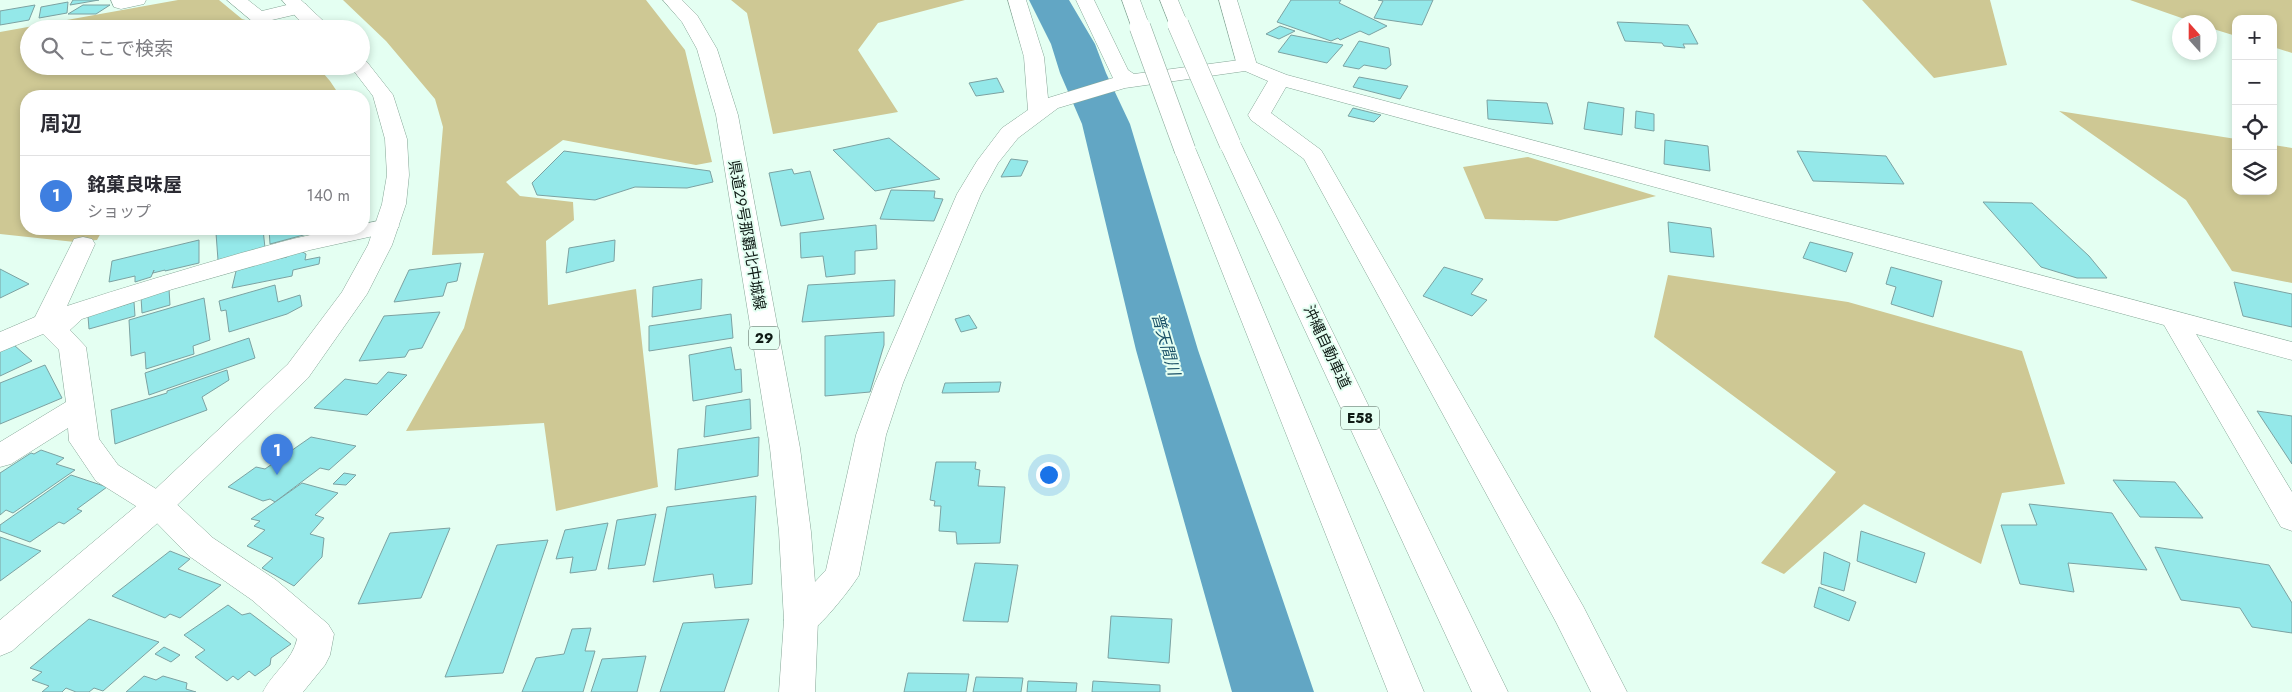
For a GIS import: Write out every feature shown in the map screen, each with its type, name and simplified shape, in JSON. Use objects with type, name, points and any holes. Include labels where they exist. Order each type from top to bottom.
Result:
[{"type":"main road","points":[[120,0],[121,3],[137,0]]},
{"type":"main road","points":[[236,0],[259,17],[295,4],[313,20]]},
{"type":"main road","name":"県道29号那覇北中城線","points":[[672,0],[690,19],[707,49],[727,115],[785,448],[795,532],[801,620],[797,692]]},
{"type":"main road","points":[[1017,0],[1034,57],[1045,108]]},
{"type":"main road","points":[[1085,0],[1119,73],[1126,81]]},
{"type":"main road","points":[[1131,0],[1185,150],[1406,692]]},
{"type":"main road","name":"沖縄自動車道","points":[[1169,0],[1230,144],[1490,692]]},
{"type":"main road","points":[[1228,0],[1247,65]]},
{"type":"main road","points":[[801,620],[842,575],[871,435],[889,383],[969,194],[988,161],[1010,133],[1045,108],[1126,81],[1247,65],[1280,79],[2292,351]]},
{"type":"main road","points":[[0,641],[158,505],[298,371],[354,294],[380,245],[394,204],[398,175],[396,139],[384,95],[367,75]]},
{"type":"main road","points":[[1280,79],[1259,115],[1313,155],[1570,616],[1609,692]]},
{"type":"main road","points":[[370,230],[387,226]]},
{"type":"main road","points":[[0,343],[50,325],[73,313],[164,283],[306,243],[344,235]]},
{"type":"main road","points":[[50,325],[83,244]]},
{"type":"main road","points":[[2174,320],[2292,520]]},
{"type":"main road","points":[[50,325],[72,347],[81,406],[84,442],[107,473],[158,505],[200,547],[264,590],[316,634],[312,656],[281,692]]},
{"type":"main road","points":[[0,456],[81,406]]},
{"type":"shaded area","points":[[178,0],[219,0],[246,20],[67,20]]},
{"type":"shaded area","points":[[343,0],[646,0],[685,50],[712,162],[696,165],[563,140],[506,182],[520,196],[573,202],[574,220],[546,241],[548,305],[636,289],[658,487],[556,511],[544,423],[406,431],[464,328],[484,253],[432,255],[443,127],[435,99],[386,41],[370,26],[370,20],[364,20]]},
{"type":"shaded area","points":[[731,0],[965,0],[878,23],[858,50],[898,112],[773,134],[747,13]]},
{"type":"shaded area","points":[[1862,0],[1990,0],[2007,65],[1934,78]]},
{"type":"shaded area","points":[[2130,0],[2292,0],[2292,53],[2277,48],[2277,15],[2232,15],[2232,35],[2217,30],[2217,15],[2173,15]]},
{"type":"shaded area","points":[[20,28],[20,75],[325,75],[336,90],[20,90],[20,235],[100,235],[97,240],[75,242],[0,234],[0,32]]},
{"type":"shaded area","points":[[2059,111],[2232,138],[2232,195],[2277,195],[2277,146],[2292,148],[2292,283],[2232,271],[2186,200]]},
{"type":"shaded area","points":[[1528,157],[1656,196],[1557,221],[1485,219],[1463,167]]},
{"type":"shaded area","points":[[1668,275],[1848,302],[2022,351],[2065,484],[2002,493],[1981,564],[1864,504],[1784,574],[1761,563],[1836,472],[1654,337]]},
{"type":"building","points":[[73,0],[99,0],[70,5]]},
{"type":"building","points":[[1291,0],[1341,0],[1339,3],[1387,26],[1369,35],[1360,31],[1340,40],[1338,38],[1331,41],[1277,22]]},
{"type":"building","points":[[1378,0],[1433,0],[1422,25],[1374,18],[1383,1]]},
{"type":"building","points":[[68,2],[67,13],[39,18],[41,7]]},
{"type":"building","points":[[35,5],[29,20],[20,20],[20,22],[0,25],[0,11]]},
{"type":"building","points":[[83,5],[110,5],[96,14],[68,14]]},
{"type":"building","points":[[1617,22],[1688,25],[1698,44],[1683,44],[1685,48],[1664,46],[1662,43],[1625,41]]},
{"type":"building","points":[[1280,26],[1295,31],[1279,39],[1266,34]]},
{"type":"building","points":[[1291,35],[1343,45],[1327,63],[1278,52]]},
{"type":"building","points":[[1359,41],[1389,48],[1391,65],[1386,69],[1364,65],[1359,69],[1343,66]]},
{"type":"building","points":[[1359,77],[1408,86],[1400,99],[1353,87]]},
{"type":"building","points":[[997,78],[1004,92],[976,96],[969,83]]},
{"type":"building","points":[[1487,100],[1547,103],[1553,124],[1488,119]]},
{"type":"building","points":[[1588,102],[1624,108],[1622,135],[1584,129]]},
{"type":"building","points":[[1353,108],[1381,115],[1374,122],[1348,116]]},
{"type":"building","points":[[1636,111],[1654,114],[1654,131],[1635,128]]},
{"type":"building","points":[[889,138],[940,179],[875,191],[833,150]]},
{"type":"building","points":[[1665,140],[1708,146],[1710,171],[1664,164]]},
{"type":"building","points":[[564,151],[710,171],[713,182],[687,188],[635,187],[595,200],[537,195],[532,183]]},
{"type":"building","points":[[1797,151],[1886,156],[1904,184],[1813,181]]},
{"type":"building","points":[[1011,159],[1028,161],[1021,176],[1001,177]]},
{"type":"building","points":[[792,169],[794,174],[810,171],[824,219],[781,226],[769,173]]},
{"type":"building","points":[[891,190],[935,191],[934,198],[943,199],[934,221],[880,219]]},
{"type":"building","points":[[1983,202],[2032,203],[2089,256],[2107,278],[2077,278],[2041,267]]},
{"type":"building","points":[[1668,222],[1711,228],[1714,257],[1670,252]]},
{"type":"building","points":[[876,225],[877,249],[855,251],[855,274],[826,277],[823,256],[801,258],[800,233]]},
{"type":"building","points":[[216,235],[264,235],[265,248],[218,260]]},
{"type":"building","points":[[269,235],[304,235],[270,244]]},
{"type":"building","points":[[199,240],[199,263],[153,273],[154,270],[151,277],[135,282],[135,276],[109,282],[112,261]]},
{"type":"building","points":[[615,240],[614,261],[566,273],[569,248]]},
{"type":"building","points":[[1810,242],[1853,253],[1846,272],[1803,258]]},
{"type":"building","points":[[301,251],[306,254],[305,260],[320,257],[319,264],[293,270],[292,276],[232,288],[237,267],[287,257],[288,254]]},
{"type":"building","points":[[461,263],[457,281],[447,283],[443,296],[394,302],[409,270]]},
{"type":"building","points":[[1444,267],[1483,279],[1471,294],[1487,300],[1472,316],[1423,296]]},
{"type":"building","points":[[1891,267],[1942,281],[1933,317],[1891,304],[1896,287],[1886,284]]},
{"type":"building","points":[[0,269],[29,284],[0,298]]},
{"type":"building","points":[[702,279],[701,309],[652,317],[653,287]]},
{"type":"building","points":[[895,280],[894,316],[802,322],[808,285]]},
{"type":"building","points":[[2234,282],[2292,294],[2292,327],[2243,316]]},
{"type":"building","points":[[275,285],[278,302],[300,295],[302,306],[287,314],[229,332],[226,310],[221,311],[219,301]]},
{"type":"building","points":[[169,289],[170,305],[142,313],[141,297]]},
{"type":"building","points":[[204,298],[210,340],[193,346],[194,354],[146,369],[145,352],[131,356],[129,320]]},
{"type":"building","points":[[134,302],[135,316],[89,329],[88,316]]},
{"type":"building","points":[[440,312],[422,348],[409,350],[405,357],[359,361],[384,316]]},
{"type":"building","points":[[731,314],[733,338],[649,351],[649,326]]},
{"type":"building","points":[[969,315],[977,328],[961,332],[955,319]]},
{"type":"building","points":[[884,332],[884,345],[870,392],[825,396],[825,336]]},
{"type":"building","points":[[249,338],[255,358],[149,395],[145,373]]},
{"type":"building","points":[[14,345],[32,361],[0,376],[0,351]]},
{"type":"building","points":[[731,347],[735,370],[741,369],[742,392],[693,401],[689,355]]},
{"type":"building","points":[[45,365],[62,398],[0,424],[0,383]]},
{"type":"building","points":[[227,370],[229,380],[202,397],[207,410],[115,444],[111,410],[167,393],[167,391]]},
{"type":"building","points":[[388,372],[407,375],[367,415],[314,408],[345,379],[377,384]]},
{"type":"building","points":[[1001,382],[999,392],[942,393],[945,383]]},
{"type":"building","points":[[750,399],[751,429],[704,437],[706,406]]},
{"type":"building","points":[[2257,411],[2292,416],[2292,464]]},
{"type":"building","points":[[311,437],[356,446],[329,470],[320,468],[275,502],[270,499],[263,501],[228,487],[256,467],[265,469]]},
{"type":"building","points":[[759,437],[758,476],[675,490],[678,449]]},
{"type":"building","points":[[41,450],[64,458],[56,464],[75,470],[13,513],[6,510],[0,515],[0,473],[31,453],[34,454]]},
{"type":"building","points":[[936,462],[976,462],[975,469],[980,470],[978,486],[1005,487],[1000,543],[957,544],[956,532],[939,531],[941,506],[934,506],[935,501],[930,500]]},
{"type":"building","points":[[344,473],[356,475],[346,485],[333,484]]},
{"type":"building","points":[[71,475],[107,487],[77,509],[82,511],[64,524],[59,522],[30,542],[0,531],[0,525]]},
{"type":"building","points":[[2113,480],[2175,482],[2203,518],[2140,517]]},
{"type":"building","points":[[302,483],[338,493],[315,515],[324,518],[310,534],[324,538],[322,557],[294,586],[262,568],[273,558],[247,546],[265,530],[254,526],[260,521],[251,519]]},
{"type":"building","points":[[756,496],[752,584],[715,588],[713,574],[653,582],[667,507]]},
{"type":"building","points":[[2029,504],[2112,513],[2147,570],[2068,563],[2074,592],[2020,584],[2001,525],[2037,525]]},
{"type":"building","points":[[656,514],[645,565],[608,569],[617,520]]},
{"type":"building","points":[[608,523],[596,570],[570,573],[573,557],[556,559],[565,530]]},
{"type":"building","points":[[450,528],[421,598],[358,604],[390,533]]},
{"type":"building","points":[[1861,531],[1925,553],[1916,583],[1857,561]]},
{"type":"building","points":[[0,537],[41,551],[0,581]]},
{"type":"building","points":[[548,540],[503,673],[445,677],[497,545]]},
{"type":"building","points":[[2155,547],[2269,565],[2292,603],[2292,633],[2252,627],[2240,608],[2181,600]]},
{"type":"building","points":[[170,551],[190,559],[178,569],[221,585],[180,618],[170,614],[165,618],[112,596]]},
{"type":"building","points":[[1824,552],[1850,563],[1844,591],[1821,584]]},
{"type":"building","points":[[975,563],[1018,565],[1008,622],[963,621]]},
{"type":"building","points":[[1819,587],[1856,602],[1849,621],[1814,607]]},
{"type":"building","points":[[228,605],[242,615],[250,613],[291,644],[271,658],[270,665],[255,676],[249,671],[238,680],[233,676],[227,681],[195,657],[205,650],[184,635]]},
{"type":"building","points":[[1111,616],[1172,619],[1169,663],[1108,658]]},
{"type":"building","points":[[89,619],[159,642],[103,691],[94,688],[89,692],[76,692],[66,688],[62,692],[42,692],[49,686],[32,680],[42,672],[30,668]]},
{"type":"building","points":[[749,619],[724,692],[660,692],[683,623]]},
{"type":"building","points":[[591,628],[585,651],[595,651],[583,692],[522,692],[536,658],[564,654],[572,629]]},
{"type":"building","points":[[164,647],[180,655],[171,662],[155,654]]},
{"type":"building","points":[[646,656],[637,692],[591,692],[602,659]]},
{"type":"building","points":[[908,673],[969,674],[966,692],[904,692]]},
{"type":"building","points":[[144,676],[156,680],[163,676],[187,683],[186,689],[196,692],[126,692]]},
{"type":"building","points":[[976,677],[1023,678],[1021,692],[973,692]]},
{"type":"building","points":[[1028,681],[1077,683],[1076,692],[1027,692]]},
{"type":"building","points":[[1093,681],[1160,685],[1160,692],[1092,692]]},
{"type":"waterway","name":"普天間川","points":[[1049,0],[1073,44],[1083,73],[1106,124],[1167,350],[1273,692]]},
{"type":"place","name":"銘菓良味屋","points":[[277,475]]}]
